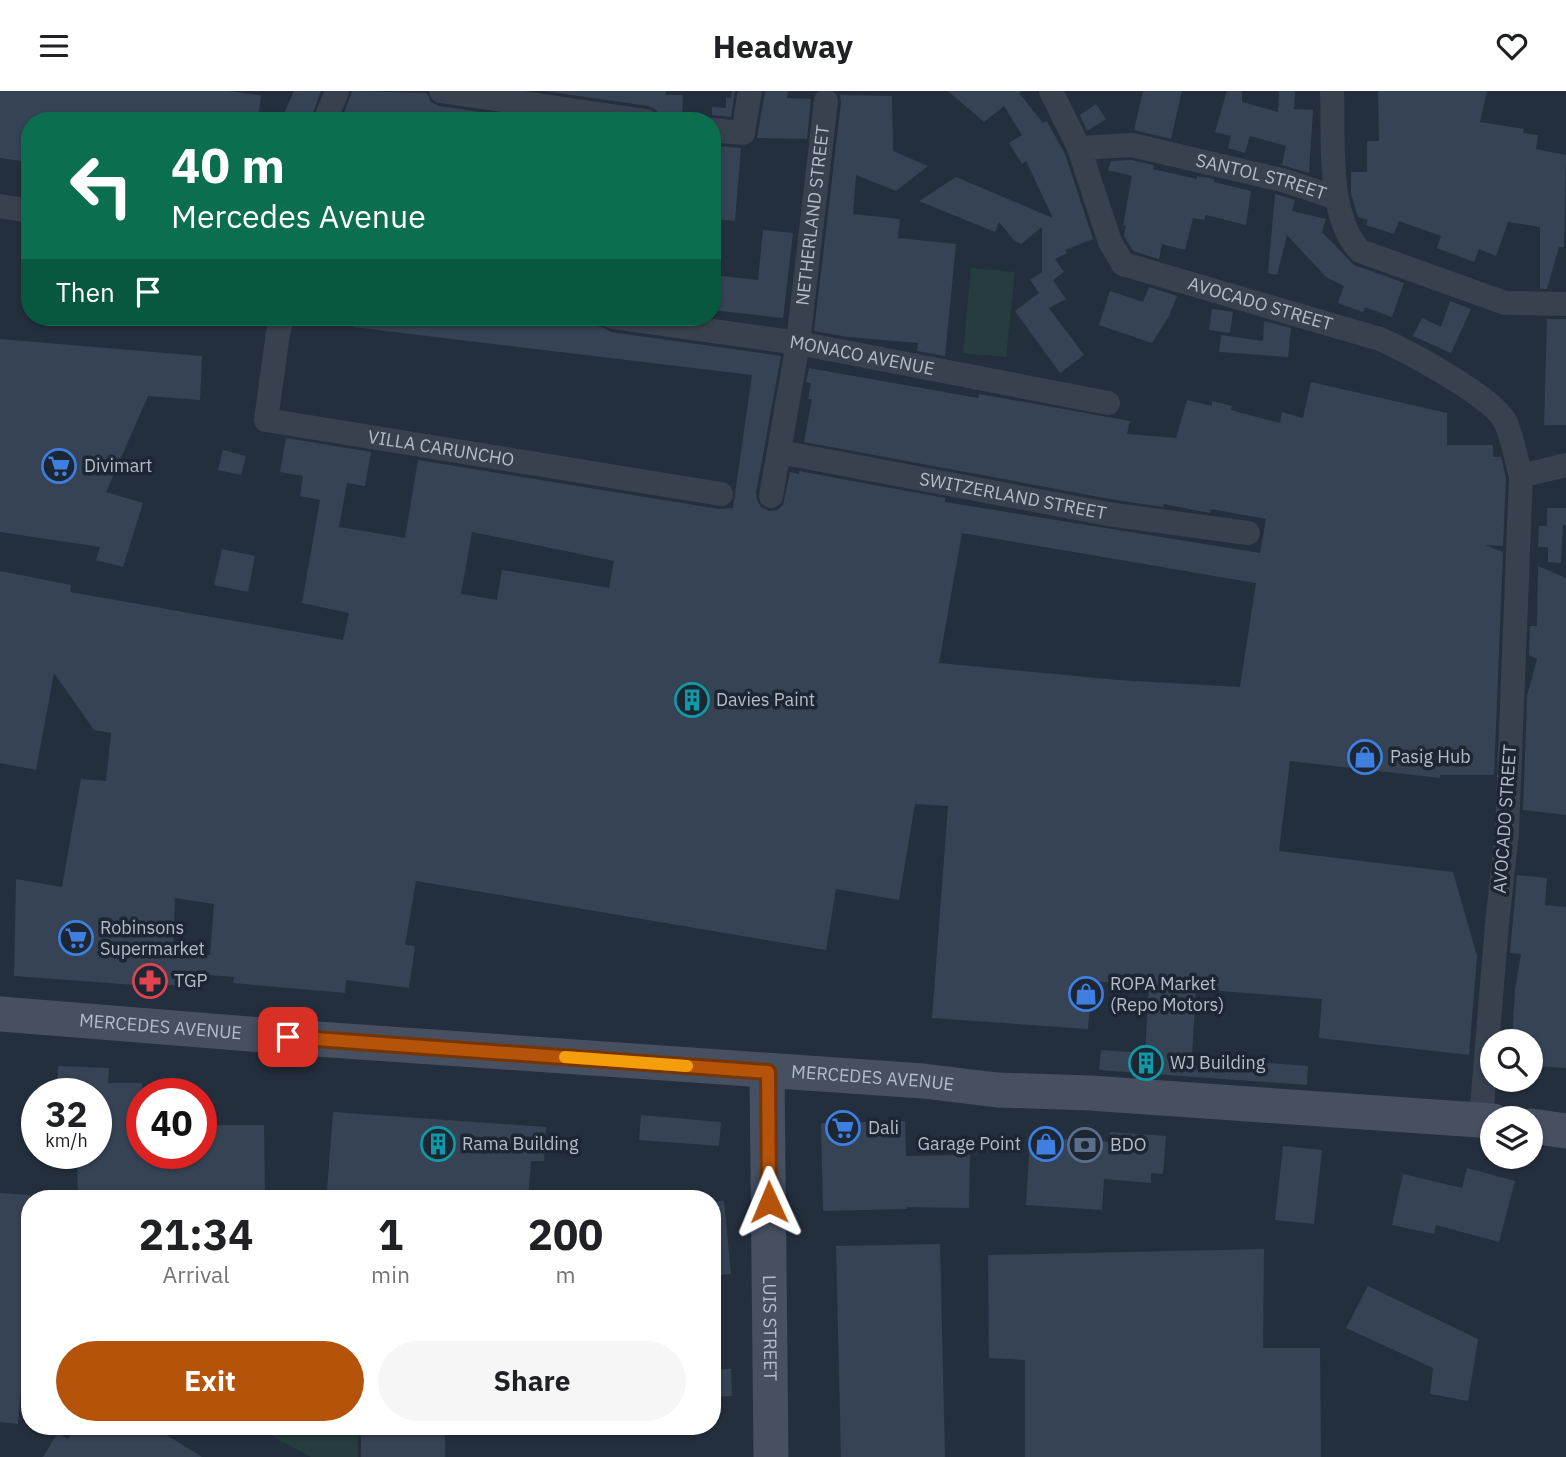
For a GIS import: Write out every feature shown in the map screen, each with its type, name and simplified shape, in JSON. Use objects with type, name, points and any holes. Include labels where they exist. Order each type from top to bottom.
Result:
[{"type":"main road","name":"MERCEDES AVENUE","points":[[0,1014],[768,1072],[923,1081],[997,1090],[1090,1093],[1480,1120]]},
{"type":"main road","name":"LUIS STREET","points":[[768,1072],[771,1457]]},
{"type":"main road","points":[[1543,1128],[1566,1131]]},
{"type":"street","points":[[329,112],[337,91]]},
{"type":"street","points":[[440,91],[584,112]]},
{"type":"street","points":[[721,131],[743,133],[750,91]]},
{"type":"street","name":"AVOCADO STREET","points":[[1051,91],[1079,148],[1110,242],[1123,264],[1367,335],[1406,351],[1460,384],[1492,407],[1505,421],[1521,476],[1507,832],[1497,924],[1488,1106]]},
{"type":"street","points":[[1332,91],[1336,198]]},
{"type":"street","name":"NETHERLAND STREET","points":[[771,496],[798,343],[826,101]]},
{"type":"street","name":"SANTOL STREET","points":[[1079,148],[1132,145],[1286,181],[1336,198],[1343,227],[1360,251],[1505,303],[1566,304]]},
{"type":"street","points":[[0,206],[21,210]]},
{"type":"street","name":"VILLA CARUNCHO","points":[[280,326],[266,421],[721,493]]},
{"type":"street","name":"MONACO AVENUE","points":[[677,326],[798,343],[1108,403]]},
{"type":"street","name":"SWITZERLAND STREET","points":[[779,452],[1108,514],[1248,533]]},
{"type":"street","points":[[1521,476],[1566,465]]},
{"type":"green space","points":[[971,268],[1015,272],[1006,357],[963,353]]},
{"type":"green space","points":[[271,1435],[358,1435],[358,1457],[311,1457]]},
{"type":"building","points":[[0,91],[228,91],[261,95],[259,112],[21,112],[21,161],[0,158]]},
{"type":"building","points":[[294,91],[321,91],[313,112],[285,112]]},
{"type":"building","points":[[352,91],[427,93],[431,102],[439,106],[480,112],[344,112]]},
{"type":"building","points":[[544,91],[666,91],[665,95],[683,95],[682,112],[657,112],[648,106]]},
{"type":"building","points":[[732,91],[735,91],[731,117],[721,116],[721,112],[712,112],[712,107],[726,108],[726,98],[731,98]]},
{"type":"building","points":[[765,91],[788,91],[787,98],[811,99],[807,139],[757,138]]},
{"type":"building","points":[[948,91],[1022,91],[1019,93],[1043,123],[1047,121],[1065,154],[1093,239],[1065,250],[1067,253],[1055,259],[1064,272],[1053,280],[1066,299],[1049,308],[1084,355],[1060,373],[1015,311],[1039,293],[1030,280],[1042,272],[1042,227],[1021,244],[1014,240],[999,222],[995,232],[919,201],[956,177],[1053,218],[1026,161],[1022,164],[1009,143],[1022,135],[1004,106],[984,122]]},
{"type":"building","points":[[1143,91],[1182,91],[1171,139],[1134,130]]},
{"type":"building","points":[[1227,91],[1242,91],[1242,102],[1278,112],[1279,91],[1295,91],[1294,109],[1313,110],[1309,173],[1282,165],[1286,146],[1250,136],[1245,153],[1228,148],[1231,136],[1215,132]]},
{"type":"building","points":[[1378,91],[1487,91],[1480,122],[1524,129],[1523,133],[1538,135],[1536,149],[1566,155],[1564,247],[1559,247],[1547,289],[1540,289],[1540,227],[1508,222],[1496,256],[1479,249],[1474,262],[1437,248],[1441,236],[1399,221],[1394,234],[1366,225],[1368,220],[1358,217],[1351,194],[1351,172],[1367,172],[1367,141],[1379,141]]},
{"type":"building","points":[[840,95],[892,96],[893,151],[928,166],[896,191],[856,175],[853,214],[900,219],[898,238],[956,244],[945,356],[917,351],[918,343],[814,331]]},
{"type":"building","points":[[1096,104],[1106,119],[1087,131],[1080,115]]},
{"type":"building","points":[[721,146],[741,148],[735,221],[721,220]]},
{"type":"building","points":[[1131,160],[1154,165],[1153,169],[1197,179],[1197,176],[1214,179],[1214,182],[1251,191],[1246,225],[1206,215],[1204,220],[1193,218],[1185,250],[1162,244],[1159,259],[1133,251],[1124,236],[1126,225],[1123,226],[1132,176],[1108,170],[1111,161]]},
{"type":"building","points":[[1275,194],[1295,200],[1292,211],[1326,219],[1322,232],[1354,265],[1404,283],[1392,317],[1365,307],[1363,312],[1338,303],[1344,286],[1326,277],[1287,235],[1277,275],[1268,273]]},
{"type":"building","points":[[763,230],[793,233],[783,318],[721,311],[721,276],[758,280]]},
{"type":"building","points":[[1149,287],[1177,296],[1169,316],[1152,343],[1099,325],[1110,291],[1143,302]]},
{"type":"building","points":[[1450,301],[1471,309],[1451,353],[1413,336],[1422,318],[1441,327]]},
{"type":"building","points":[[1212,309],[1233,312],[1230,333],[1209,330]]},
{"type":"building","points":[[1547,319],[1566,319],[1566,425],[1544,425]]},
{"type":"building","points":[[1264,321],[1291,328],[1288,357],[1219,352],[1221,335],[1263,341]]},
{"type":"building","points":[[353,326],[594,326],[611,332],[781,356],[756,493],[761,507],[769,511],[777,510],[783,505],[790,472],[799,474],[799,471],[945,498],[945,502],[1260,553],[1266,519],[1211,509],[1210,513],[1164,504],[1163,507],[1110,499],[804,442],[812,399],[808,399],[811,383],[806,382],[809,368],[1130,421],[1127,434],[1176,438],[1187,400],[1212,406],[1212,401],[1232,406],[1231,410],[1280,423],[1282,412],[1303,418],[1311,382],[1447,413],[1447,445],[1493,445],[1493,457],[1501,457],[1506,478],[1503,546],[1485,545],[1503,552],[1494,775],[1440,775],[1440,778],[1290,761],[1279,851],[1453,872],[1477,956],[1469,1055],[1319,1038],[1322,999],[1196,989],[1192,1057],[1308,1066],[1307,1085],[1099,1070],[1101,1050],[1145,1053],[1149,986],[1092,981],[1088,1029],[932,1018],[948,806],[915,804],[899,900],[836,889],[826,950],[416,881],[405,945],[415,946],[409,988],[346,980],[345,993],[233,983],[234,977],[181,973],[181,985],[136,985],[14,976],[16,879],[62,887],[81,779],[106,781],[111,733],[94,730],[54,673],[36,770],[0,763],[0,571],[71,585],[70,592],[343,640],[349,613],[302,603],[320,500],[300,496],[303,476],[280,472],[286,438],[371,452],[365,486],[347,483],[339,527],[405,538],[418,460],[719,509],[733,508],[752,375]],"holes":[[[472,532],[614,561],[609,588],[502,570],[497,600],[461,594]],[[962,533],[1256,583],[1240,687],[1117,680],[939,663]],[[175,898],[214,904],[210,955],[173,954]]]},
{"type":"building","name":"Divimart","points":[[0,339],[202,356],[200,400],[148,396],[106,492],[143,503],[123,567],[96,560],[100,547],[0,532]]},
{"type":"building","points":[[223,450],[246,456],[241,475],[218,470]]},
{"type":"building","points":[[1547,508],[1566,508],[1561,563],[1548,562],[1548,547],[1538,547],[1539,526],[1547,526]]},
{"type":"building","points":[[222,549],[255,556],[248,592],[214,585]]},
{"type":"building","points":[[1538,566],[1566,578],[1566,815],[1523,810],[1527,696],[1537,659],[1529,655],[1530,626],[1537,626]]},
{"type":"building","points":[[1517,875],[1547,878],[1545,905],[1566,907],[1566,1068],[1543,1067],[1543,1029],[1513,1029],[1521,954],[1510,953]]},
{"type":"building","points":[[58,1066],[109,1068],[108,1078],[58,1078]]},
{"type":"building","points":[[112,1083],[126,1083],[126,1169],[217,1169],[217,1125],[264,1125],[265,1190],[78,1190],[77,1169],[112,1169]]},
{"type":"building","name":"Rama Building","points":[[333,1112],[546,1127],[544,1161],[531,1161],[529,1190],[327,1190]]},
{"type":"building","points":[[641,1115],[721,1122],[719,1146],[639,1140]]},
{"type":"building","points":[[905,1121],[906,1156],[970,1155],[969,1208],[907,1207],[823,1211],[821,1123]]},
{"type":"building","points":[[1110,1132],[1166,1136],[1163,1174],[1151,1173],[1151,1183],[1104,1179],[1102,1210],[1026,1205],[1030,1137],[1109,1142]]},
{"type":"building","points":[[1283,1146],[1322,1150],[1314,1224],[1275,1220]]},
{"type":"building","points":[[1467,1168],[1515,1181],[1499,1242],[1436,1225],[1434,1234],[1392,1225],[1403,1174],[1462,1188]]},
{"type":"building","points":[[0,1193],[21,1194],[21,1389],[18,1424],[0,1422]]},
{"type":"building","points":[[721,1201],[724,1201],[731,1274],[721,1275]]},
{"type":"building","points":[[940,1244],[945,1457],[841,1457],[836,1246]]},
{"type":"building","points":[[1264,1249],[1263,1348],[1320,1348],[1321,1457],[1025,1457],[1025,1360],[989,1358],[988,1255]]},
{"type":"building","points":[[1368,1286],[1478,1339],[1468,1401],[1430,1394],[1433,1368],[1346,1328]]},
{"type":"building","points":[[721,1369],[731,1369],[732,1396],[721,1397]]},
{"type":"building","points":[[56,1435],[68,1439],[70,1435],[167,1435],[202,1457],[43,1457]]},
{"type":"building","points":[[361,1435],[445,1435],[445,1457],[361,1457]]},
{"type":"slow traffic","points":[[565,1057],[687,1066]]},
{"type":"place","name":"Divimart","points":[[59,466]]},
{"type":"place","name":"Davies Paint","points":[[692,700]]},
{"type":"place","name":"Pasig Hub","points":[[1365,757]]},
{"type":"place","name":"Robinsons Supermarket","points":[[76,938]]},
{"type":"place","name":"TGP","points":[[150,981]]},
{"type":"place","name":"ROPA Market (Repo Motors)","points":[[1086,994]]},
{"type":"place","name":"WJ Building","points":[[1146,1063]]},
{"type":"place","name":"Dali","points":[[843,1128]]},
{"type":"place","name":"Rama Building","points":[[438,1144]]},
{"type":"place","name":"Garage Point","points":[[1046,1144]]},
{"type":"place","name":"BDO","points":[[1085,1145]]},
{"type":"route","points":[[288,1037],[768,1072],[769,1202]]}]
